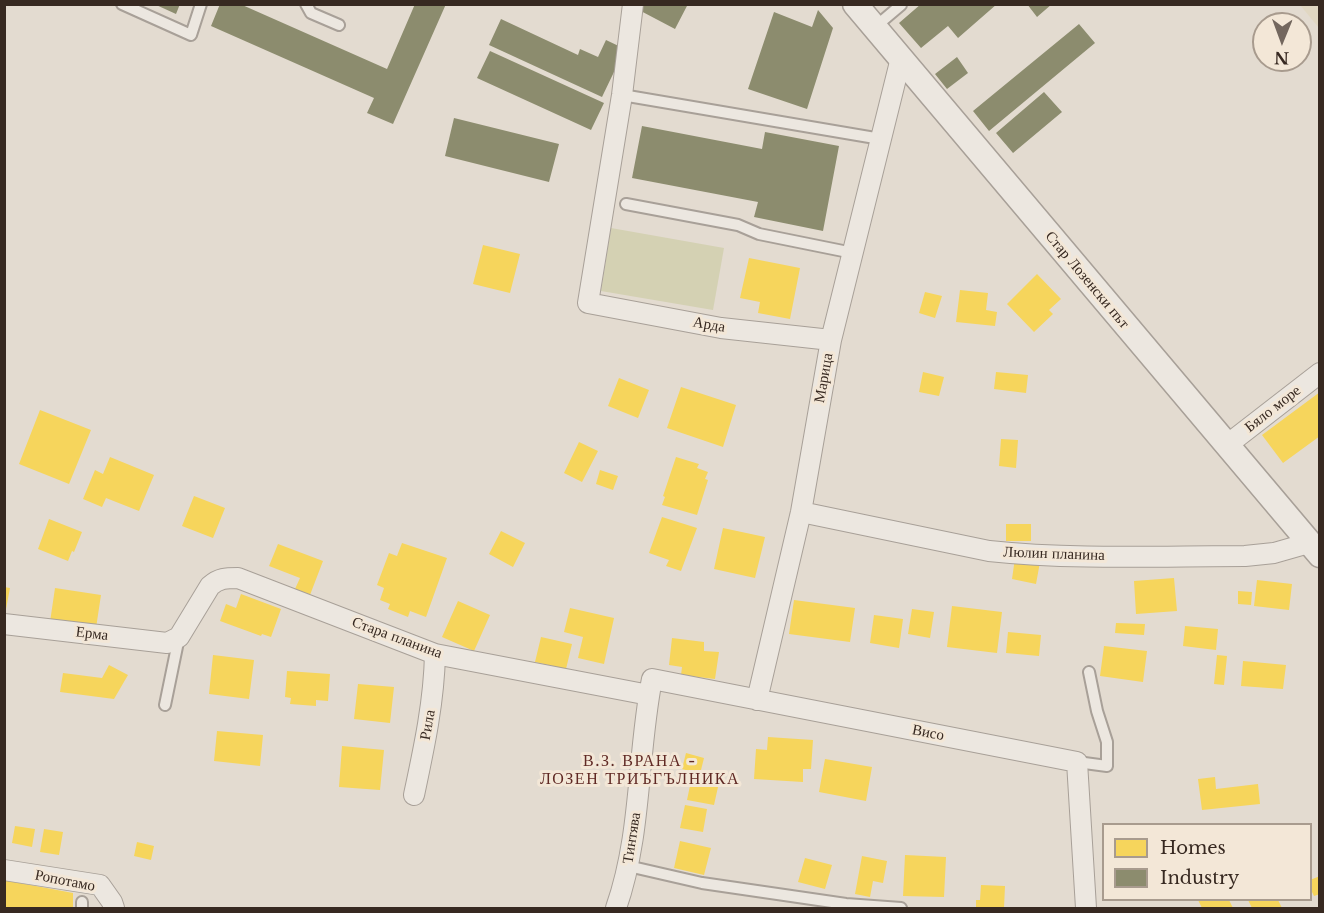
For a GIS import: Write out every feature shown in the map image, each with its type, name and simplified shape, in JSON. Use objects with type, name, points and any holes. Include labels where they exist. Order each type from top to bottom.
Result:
[{"type":"street","points":[[622,95],[633,4]]},
{"type":"street","name":"Стар Лозенски път","points":[[855,4],[1314,549]]},
{"type":"street","name":"Марица","points":[[757,699],[801,512],[831,340],[901,58]]},
{"type":"street","name":"Арда","points":[[622,95],[588,303],[721,328],[831,340]]},
{"type":"street","name":"Бяло море","points":[[1227,445],[1320,374]]},
{"type":"street","name":"Люлин планина","points":[[801,512],[989,551],[1019,554],[1245,556],[1314,549]]},
{"type":"street","name":"Стара планина","points":[[179,637],[210,586],[217,580],[238,578],[435,654],[649,695]]},
{"type":"street","name":"Ерма","points":[[4,624],[167,643],[179,637]]},
{"type":"street","name":"Рила","points":[[414,795],[430,720],[435,654]]},
{"type":"street","name":"Висо","points":[[649,695],[652,679],[1077,762]]},
{"type":"street","name":"Тинтява","points":[[616,909],[628,866],[636,822],[649,695]]},
{"type":"street","points":[[1077,762],[1086,909]]},
{"type":"street","name":"Ропотамо","points":[[4,870],[100,885],[114,909]]},
{"type":"lane","points":[[122,4],[191,35],[201,4]]},
{"type":"lane","points":[[306,4],[310,13],[339,25]]},
{"type":"lane","points":[[875,27],[901,5]]},
{"type":"lane","points":[[622,95],[881,139]]},
{"type":"lane","points":[[626,204],[738,225],[759,234],[853,253]]},
{"type":"lane","points":[[165,705],[179,637]]},
{"type":"lane","points":[[1077,762],[1107,766],[1107,742],[1089,672]]},
{"type":"lane","points":[[628,866],[702,883],[846,904],[901,909]]},
{"type":"shaded area","points":[[1300,5],[1319,5],[1319,28],[1312,20],[1312,12],[1306,12]]},
{"type":"shaded area","points":[[611,228],[724,248],[713,310],[601,291]]},
{"type":"building: Homes","points":[[483,245],[520,254],[510,293],[473,284]]},
{"type":"building: Homes","points":[[749,258],[800,268],[790,319],[758,313],[760,302],[740,298]]},
{"type":"building: Homes","points":[[1037,274],[1061,299],[1049,310],[1053,314],[1034,332],[1007,304]]},
{"type":"building: Homes","points":[[960,290],[988,293],[986,310],[997,312],[995,326],[956,322]]},
{"type":"building: Homes","points":[[925,292],[942,296],[935,318],[919,313]]},
{"type":"building: Homes","points":[[923,372],[944,377],[939,396],[919,392]]},
{"type":"building: Homes","points":[[996,372],[1028,375],[1026,393],[994,389]]},
{"type":"building: Homes","points":[[619,378],[649,390],[638,418],[608,406]]},
{"type":"building: Homes","points":[[681,387],[736,405],[723,447],[667,428]]},
{"type":"building: Homes","points":[[1320,392],[1320,436],[1283,463],[1262,435]]},
{"type":"building: Homes","points":[[40,410],[91,430],[69,484],[19,464]]},
{"type":"building: Homes","points":[[1001,439],[1018,440],[1016,468],[999,466]]},
{"type":"building: Homes","points":[[579,442],[598,451],[582,482],[564,473]]},
{"type":"building: Homes","points":[[110,457],[154,475],[139,511],[106,498],[102,507],[83,499],[95,470],[103,474]]},
{"type":"building: Homes","points":[[676,457],[699,464],[697,468],[708,472],[705,479],[708,480],[697,515],[662,505]]},
{"type":"building: Homes","points":[[600,470],[618,476],[613,490],[596,484]]},
{"type":"building: Homes","points":[[194,496],[225,508],[213,538],[182,526]]},
{"type":"building: Homes","points":[[662,517],[697,528],[681,571],[666,566],[669,560],[649,553]]},
{"type":"building: Homes","points":[[49,519],[82,532],[68,561],[38,549]]},
{"type":"building: Homes","points":[[1006,524],[1031,524],[1031,541],[1006,541]]},
{"type":"building: Homes","points":[[723,528],[765,537],[755,578],[714,569]]},
{"type":"building: Homes","points":[[501,531],[525,543],[513,567],[489,554]]},
{"type":"building: Homes","points":[[402,543],[447,558],[426,617],[410,611],[408,617],[388,609],[390,604],[380,600],[384,588],[377,585],[389,553],[397,556]]},
{"type":"building: Homes","points":[[278,544],[323,561],[310,595],[295,589],[300,578],[269,566]]},
{"type":"building: Homes","points":[[1015,558],[1040,562],[1036,584],[1012,579]]},
{"type":"building: Homes","points":[[1174,578],[1177,611],[1136,614],[1134,581]]},
{"type":"building: Homes","points":[[1257,580],[1292,584],[1289,610],[1254,606]]},
{"type":"building: Homes","points":[[4,587],[10,588],[6,609],[4,609]]},
{"type":"building: Homes","points":[[55,588],[101,595],[96,628],[50,622]]},
{"type":"building: Homes","points":[[1238,591],[1252,592],[1251,605],[1238,604]]},
{"type":"building: Homes","points":[[241,594],[281,609],[271,637],[262,634],[261,636],[220,621],[226,604],[236,608]]},
{"type":"building: Homes","points":[[794,600],[855,608],[850,642],[789,634]]},
{"type":"building: Homes","points":[[458,601],[490,615],[474,651],[442,637]]},
{"type":"building: Homes","points":[[952,606],[1002,612],[997,653],[947,647]]},
{"type":"building: Homes","points":[[570,608],[614,618],[604,664],[578,658],[583,637],[564,632]]},
{"type":"building: Homes","points":[[912,609],[934,612],[930,638],[908,634]]},
{"type":"building: Homes","points":[[874,615],[903,619],[899,648],[870,643]]},
{"type":"building: Homes","points":[[1116,623],[1145,624],[1144,635],[1115,633]]},
{"type":"building: Homes","points":[[1185,626],[1218,629],[1216,650],[1183,646]]},
{"type":"building: Homes","points":[[1008,632],[1041,635],[1039,656],[1006,653]]},
{"type":"building: Homes","points":[[541,637],[572,644],[566,669],[535,662]]},
{"type":"building: Homes","points":[[672,638],[704,642],[704,651],[719,652],[715,679],[681,675],[682,667],[669,665]]},
{"type":"building: Homes","points":[[1104,646],[1147,651],[1143,682],[1100,676]]},
{"type":"building: Homes","points":[[213,655],[254,660],[249,699],[209,694]]},
{"type":"building: Homes","points":[[1217,655],[1227,656],[1224,685],[1214,684]]},
{"type":"building: Homes","points":[[1243,661],[1286,665],[1283,689],[1241,686]]},
{"type":"building: Homes","points":[[109,665],[128,675],[114,699],[60,692],[63,673],[102,678]]},
{"type":"building: Homes","points":[[287,671],[330,674],[328,701],[316,700],[316,706],[290,704],[291,698],[285,697]]},
{"type":"building: Homes","points":[[358,684],[394,687],[390,723],[354,719]]},
{"type":"building: Homes","points":[[217,731],[263,735],[260,766],[214,761]]},
{"type":"building: Homes","points":[[768,737],[813,740],[811,769],[803,769],[803,782],[754,779],[756,749],[767,750]]},
{"type":"building: Homes","points":[[342,746],[384,750],[380,790],[339,787]]},
{"type":"building: Homes","points":[[686,753],[704,758],[700,774],[682,769]]},
{"type":"building: Homes","points":[[825,759],[872,767],[866,801],[819,792]]},
{"type":"building: Homes","points":[[1215,777],[1216,789],[1258,784],[1260,804],[1202,810],[1198,779]]},
{"type":"building: Homes","points":[[691,781],[718,787],[714,805],[687,800]]},
{"type":"building: Homes","points":[[685,805],[707,809],[703,832],[680,828]]},
{"type":"building: Homes","points":[[15,826],[35,829],[32,847],[12,843]]},
{"type":"building: Homes","points":[[44,829],[63,832],[59,855],[40,852]]},
{"type":"building: Homes","points":[[680,841],[711,848],[704,875],[674,868]]},
{"type":"building: Homes","points":[[137,842],[154,846],[151,860],[134,856]]},
{"type":"building: Homes","points":[[905,855],[946,857],[944,897],[903,896]]},
{"type":"building: Homes","points":[[862,856],[887,861],[883,883],[873,881],[870,897],[855,894]]},
{"type":"building: Homes","points":[[805,858],[832,865],[825,889],[798,882]]},
{"type":"building: Homes","points":[[1320,876],[1320,894],[1314,896],[1312,892],[1312,879]]},
{"type":"building: Homes","points":[[4,880],[73,893],[73,908],[4,908]]},
{"type":"building: Homes","points":[[981,885],[1005,886],[1004,908],[976,908],[976,900],[980,900]]},
{"type":"building: Homes","points":[[1198,901],[1230,901],[1233,908],[1202,908]]},
{"type":"building: Homes","points":[[1248,901],[1278,901],[1282,908],[1252,908]]},
{"type":"building: Industry","points":[[154,4],[180,4],[176,14]]},
{"type":"building: Industry","points":[[220,4],[240,4],[387,69],[415,4],[446,4],[393,124],[367,113],[374,98],[211,26]]},
{"type":"building: Industry","points":[[639,4],[688,4],[675,29],[637,9]]},
{"type":"building: Industry","points":[[921,4],[997,4],[958,38],[948,26],[921,48],[899,23]]},
{"type":"building: Industry","points":[[1027,4],[1052,4],[1037,17]]},
{"type":"building: Industry","points":[[818,10],[833,28],[807,109],[748,89],[774,12],[812,27]]},
{"type":"building: Industry","points":[[501,19],[578,55],[580,49],[598,57],[606,40],[625,49],[602,97],[489,45]]},
{"type":"building: Industry","points":[[1079,24],[1095,43],[989,131],[973,111]]},
{"type":"building: Industry","points":[[490,51],[604,103],[591,130],[477,78]]},
{"type":"building: Industry","points":[[957,57],[968,73],[947,89],[935,74]]},
{"type":"building: Industry","points":[[1044,92],[1062,112],[1013,153],[996,133]]},
{"type":"building: Industry","points":[[454,118],[559,144],[549,182],[445,156]]},
{"type":"building: Industry","points":[[642,126],[762,149],[765,132],[839,146],[823,231],[754,217],[758,202],[632,178]]},
{"type":"district","name":"В.З. ВРАНА - ЛОЗЕН ТРИЪГЪЛНИКА","points":[[640,770]]}]
